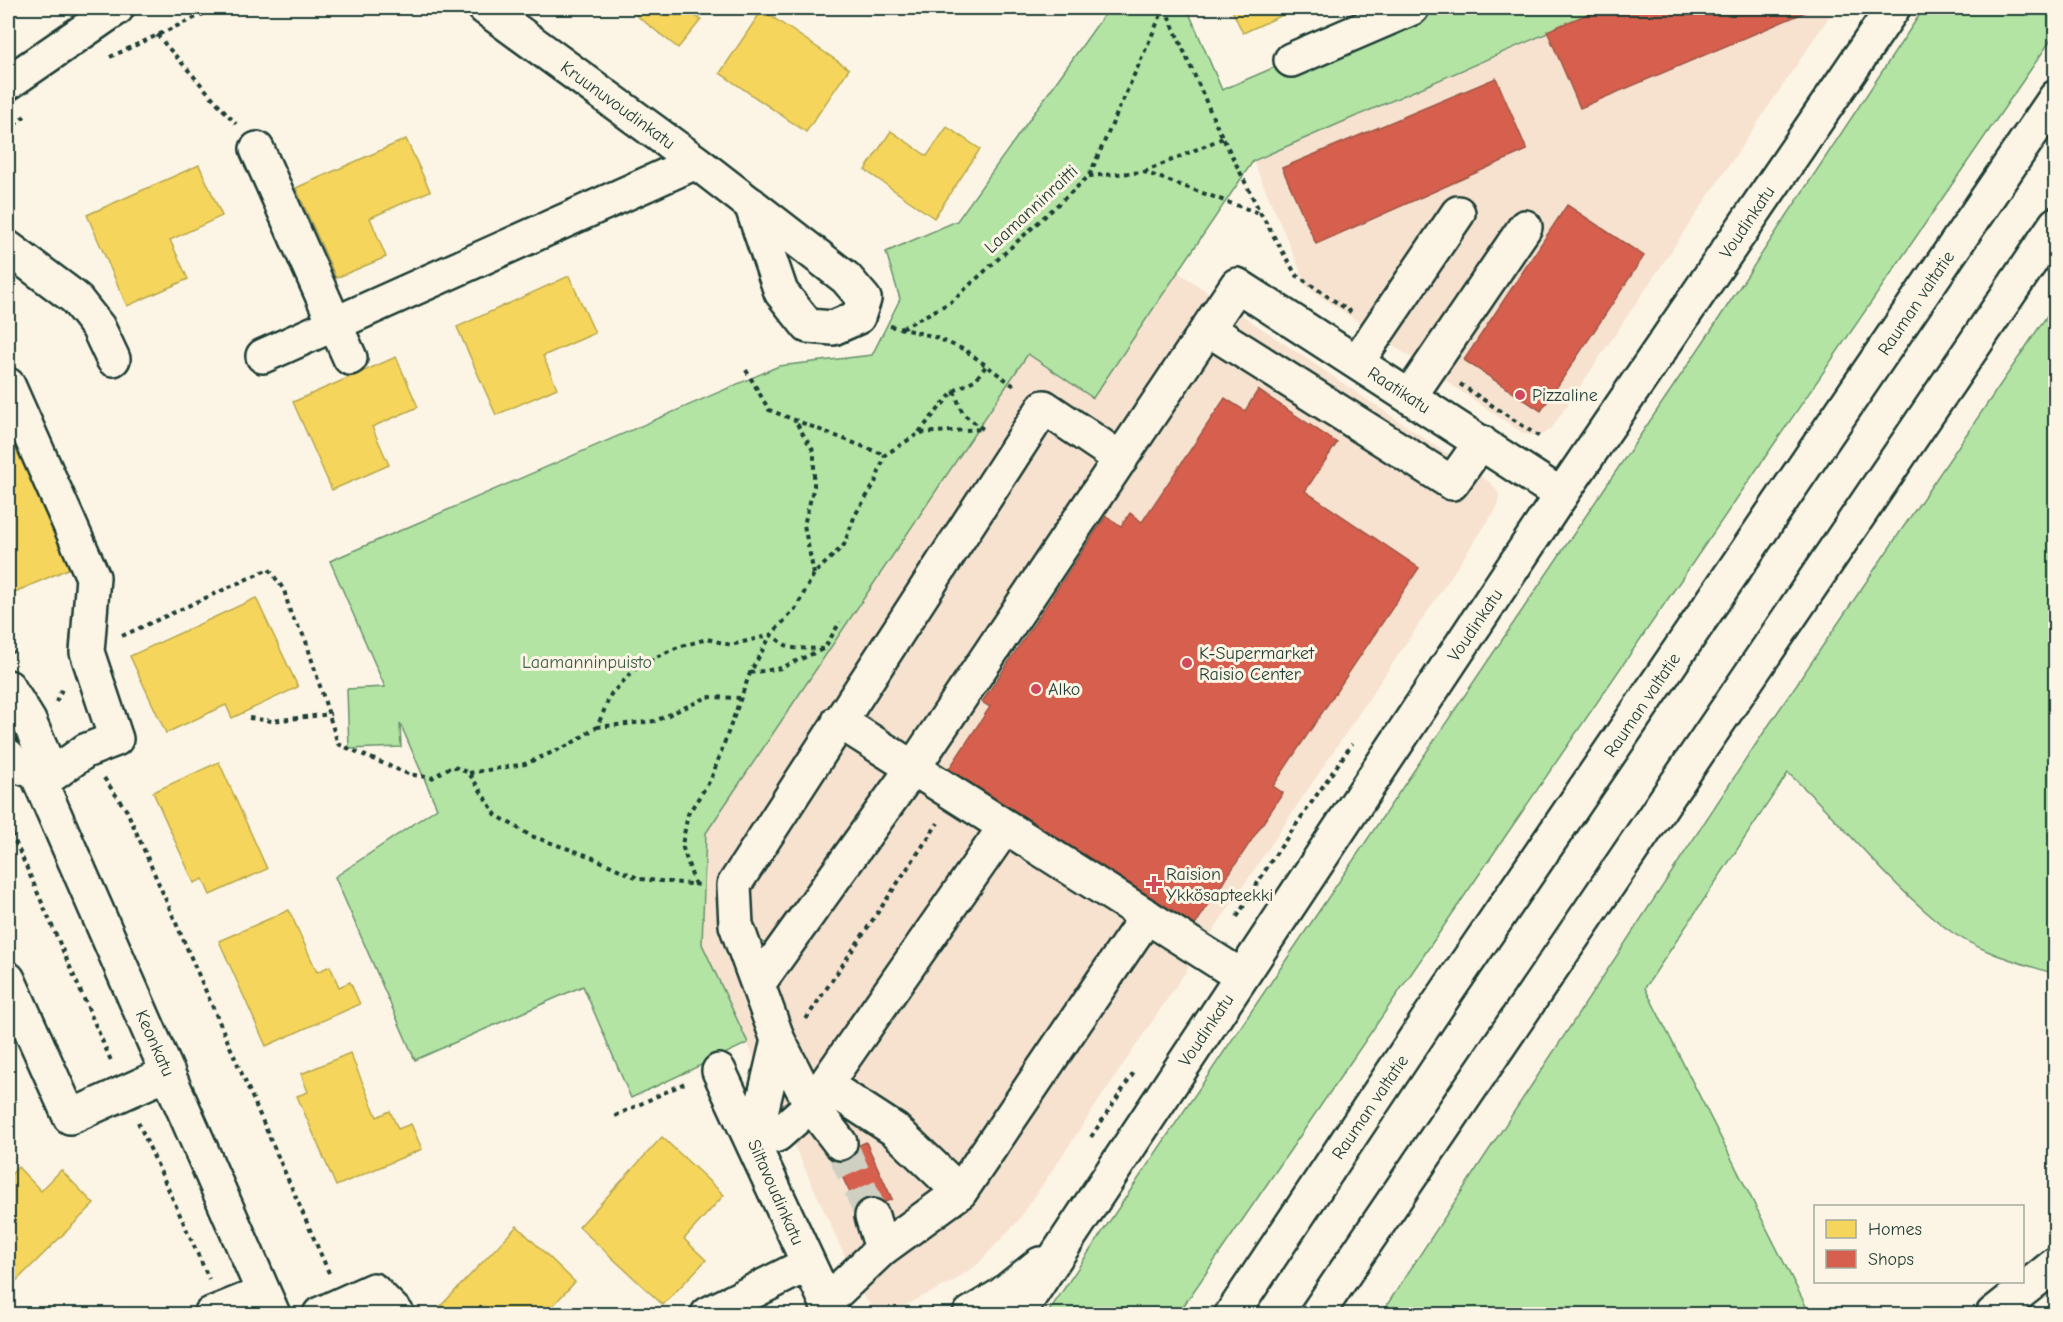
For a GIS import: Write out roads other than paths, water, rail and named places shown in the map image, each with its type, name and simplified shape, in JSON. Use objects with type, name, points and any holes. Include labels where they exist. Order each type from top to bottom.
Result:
[{"type":"main road","points":[[8,83],[117,8]]},
{"type":"main road","name":"Kruunuvoudinkatu","points":[[485,8],[696,162],[751,204],[846,278],[864,299],[858,317],[833,328],[808,326],[781,292],[751,204]]},
{"type":"main road","points":[[1291,60],[1412,8]]},
{"type":"main road","name":"Voudinkatu","points":[[1018,1314],[1561,495],[1893,8]]},
{"type":"main road","name":"Rauman valtatie","points":[[1232,1314],[1429,1018],[2055,97]]},
{"type":"main road","points":[[257,149],[336,322],[350,358]]},
{"type":"main road","points":[[263,356],[696,162]]},
{"type":"main road","points":[[1357,362],[1458,213]]},
{"type":"main road","points":[[1317,1314],[2055,224]]},
{"type":"main road","points":[[1410,396],[1525,227]]},
{"type":"main road","points":[[8,248],[75,298],[99,327],[113,359]]},
{"type":"main road","name":"Raatikatu","points":[[1208,329],[1237,285],[1561,495]]},
{"type":"main road","points":[[758,984],[913,768],[1208,329],[1452,483],[1481,442]]},
{"type":"main road","points":[[8,385],[93,577],[87,652],[116,739],[85,751],[38,778]]},
{"type":"main road","points":[[840,1143],[818,1095],[778,1040],[736,925],[734,885],[1044,407],[1120,459]]},
{"type":"main road","points":[[14,674],[44,756],[38,778]]},
{"type":"main road","points":[[839,721],[1241,976]]},
{"type":"main road","points":[[8,756],[12,765],[38,778]]},
{"type":"main road","name":"Keonkatu","points":[[38,778],[268,1304]]},
{"type":"main road","points":[[753,1142],[777,1135],[818,1095],[1005,826]]},
{"type":"main road","points":[[829,1308],[882,1249],[960,1192],[1147,916]]},
{"type":"main road","points":[[8,979],[70,1118],[168,1073]]},
{"type":"main road","points":[[753,1142],[778,1040]]},
{"type":"main road","name":"Siltavoudinkatu","points":[[719,1071],[829,1308]]},
{"type":"main road","points":[[818,1095],[895,1130],[960,1192]]},
{"type":"main road","points":[[872,1216],[882,1249]]},
{"type":"main road","points":[[1339,1314],[1373,1229]]},
{"type":"main road","name":"Voudinkatu","points":[[970,1314],[999,1296],[1062,1246]]},
{"type":"main road","points":[[708,1314],[808,1264]]},
{"type":"main road","points":[[1992,1314],[2055,1264]]},
{"type":"main road","points":[[331,1309],[373,1290],[397,1314]]},
{"type":"main road","points":[[211,1314],[268,1304]]},
{"type":"tunnel","points":[[840,1143],[872,1216]]},
{"type":"place","name":"Pizzaline","points":[[1520,395]]},
{"type":"place","name":"K-Supermarket Raisio Center","points":[[1187,663]]},
{"type":"place","name":"Alko","points":[[1036,689]]},
{"type":"place","name":"Raision Ykkösapteekki","points":[[1154,884]]},
{"type":"park label","name":"Laamanninpuisto","points":[[587,662]]}]
